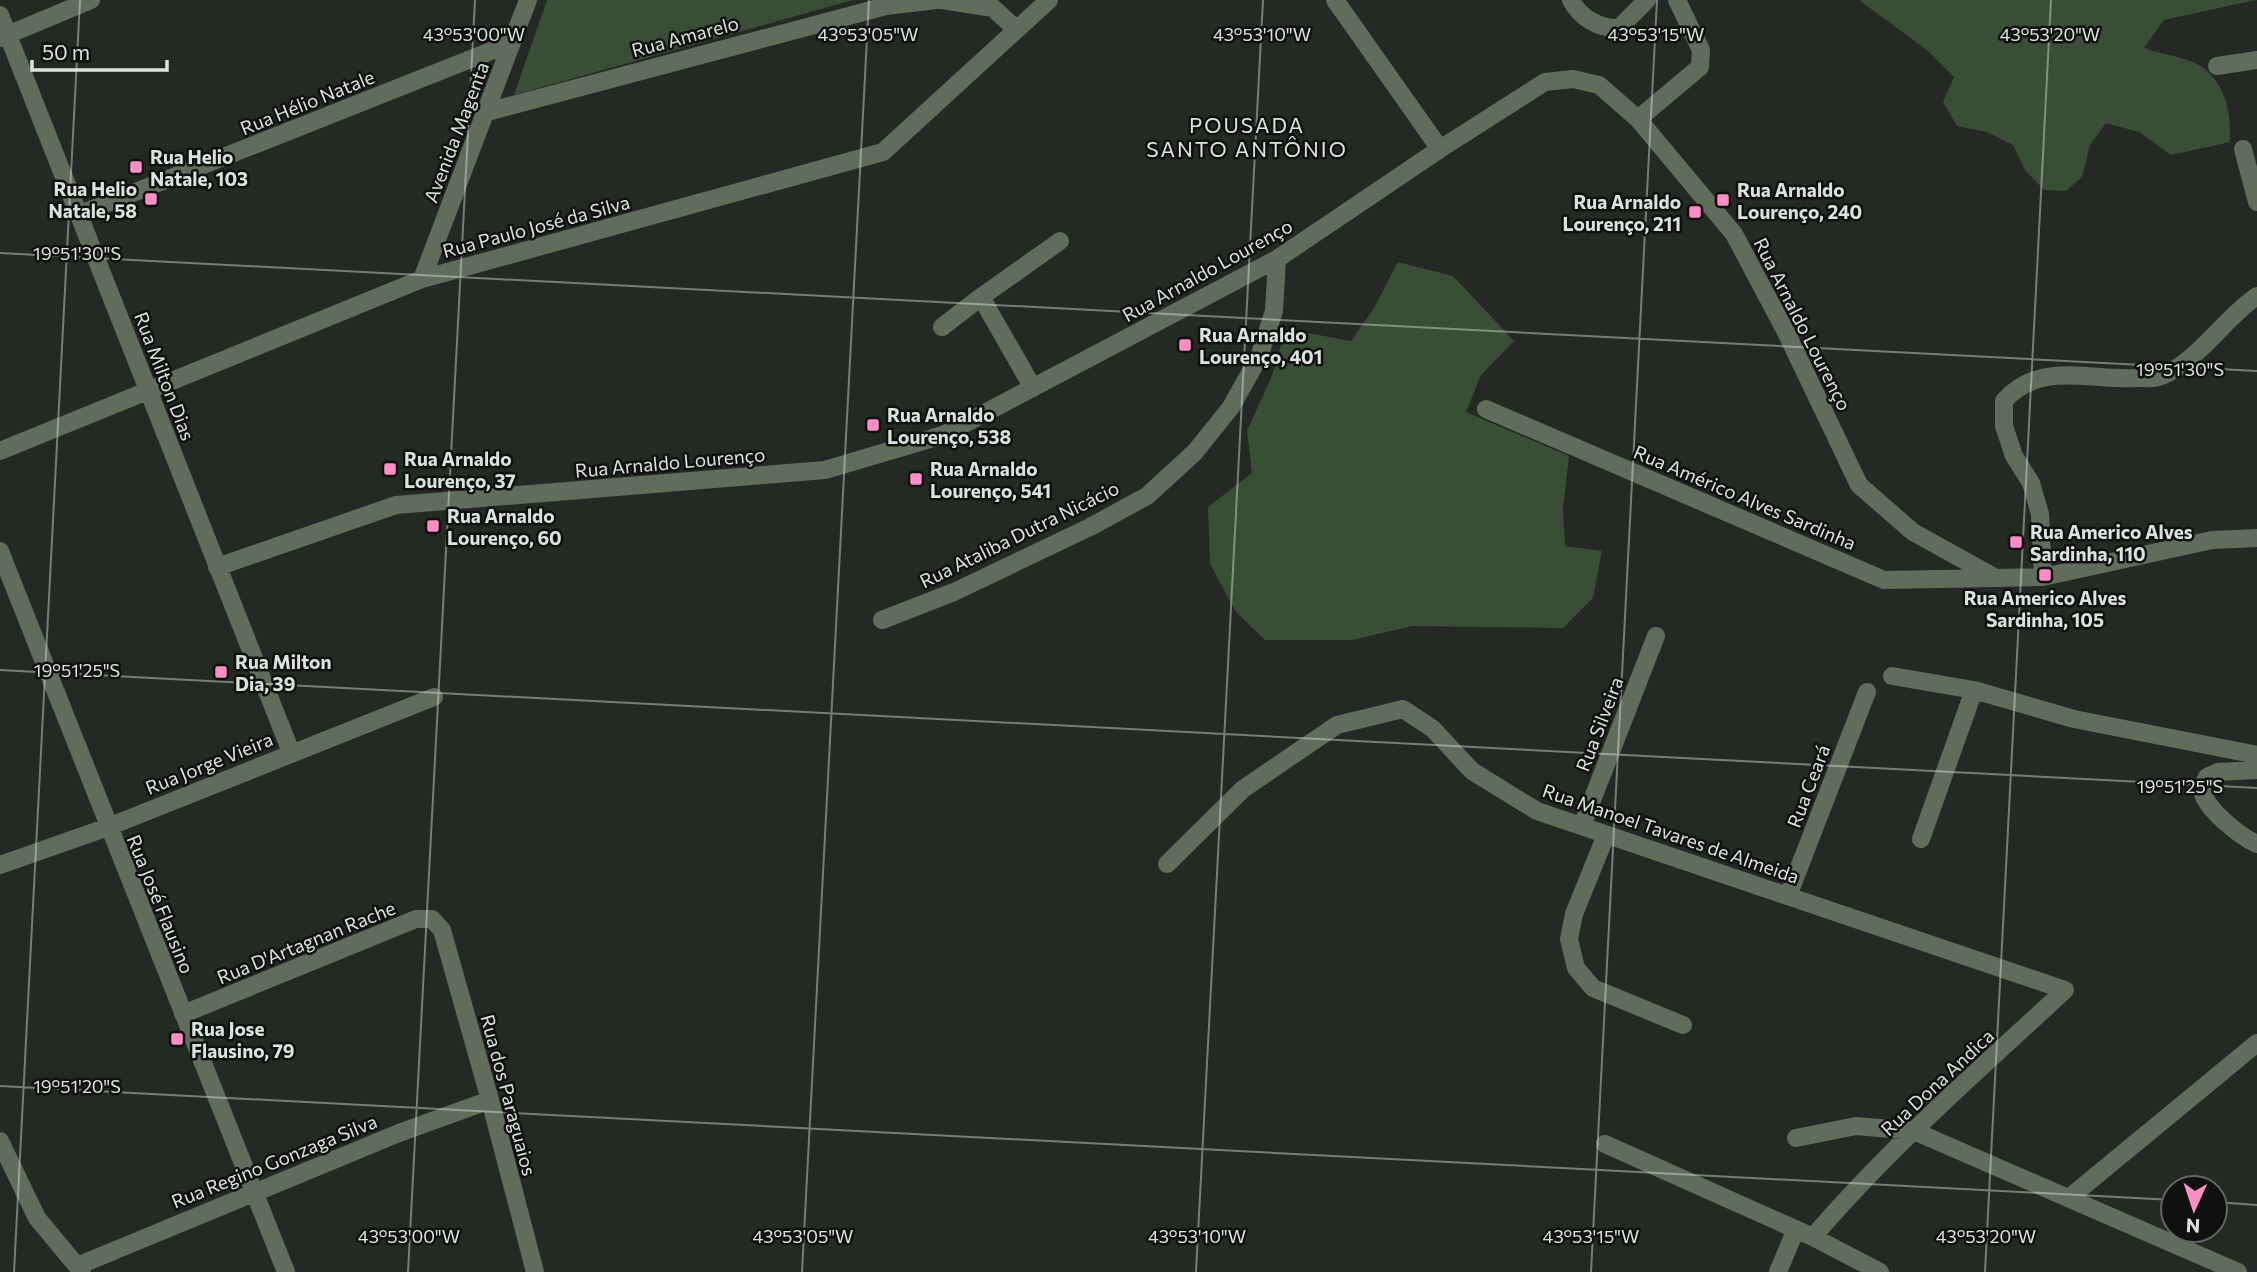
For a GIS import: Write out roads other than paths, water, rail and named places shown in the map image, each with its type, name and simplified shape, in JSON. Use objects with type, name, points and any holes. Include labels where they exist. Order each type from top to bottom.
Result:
[{"type":"street","points":[[4,37],[91,0]]},
{"type":"street","name":"Avenida Magenta","points":[[422,279],[528,0]]},
{"type":"street","name":"Rua Amarelo","points":[[487,111],[886,6],[936,0]]},
{"type":"street","points":[[942,0],[993,8],[1016,29]]},
{"type":"street","name":"Rua Paulo José da Silva","points":[[0,451],[422,279],[883,152],[1049,0]]},
{"type":"street","points":[[1335,0],[1440,149]]},
{"type":"street","points":[[1571,0],[1588,19],[1605,29],[1619,28],[1647,0]]},
{"type":"street","points":[[1638,119],[1700,66],[1701,50],[1677,0]]},
{"type":"street","name":"Rua Milton Dias","points":[[0,15],[4,37],[79,214],[291,752]]},
{"type":"street","name":"Rua Hélio Natale","points":[[79,214],[511,44]]},
{"type":"street","points":[[2217,66],[2257,60]]},
{"type":"street","name":"Rua Arnaldo Lourenço","points":[[217,567],[396,505],[825,470],[943,435],[1277,259],[1545,82],[1573,79],[1599,85],[1638,119],[1734,234],[1786,332],[1859,485],[1913,532],[1996,578]]},
{"type":"street","points":[[2244,149],[2257,202]]},
{"type":"street","points":[[942,327],[1060,240]]},
{"type":"street","name":"Rua Ataliba Dutra Nicácio","points":[[882,620],[954,592],[1090,527],[1147,496],[1195,452],[1231,407],[1259,357],[1275,311],[1277,259]]},
{"type":"street","points":[[2043,577],[2040,514],[2031,482],[2014,456],[2004,426],[2004,401],[2015,388],[2037,379],[2068,374],[2124,379],[2158,377],[2190,359],[2240,307],[2257,296]]},
{"type":"street","points":[[981,297],[1033,388]]},
{"type":"street","name":"Rua Américo Alves Sardinha","points":[[1486,409],[1884,580],[1996,578]]},
{"type":"street","points":[[1996,578],[2043,577],[2212,540],[2257,538]]},
{"type":"street","name":"Rua José Flausino","points":[[0,551],[286,1272]]},
{"type":"street","name":"Rua Silveira","points":[[1581,826],[1656,636]]},
{"type":"street","points":[[1892,676],[1974,690],[2074,719],[2257,755]]},
{"type":"street","points":[[1921,839],[1974,690]]},
{"type":"street","name":"Rua Ceará","points":[[1788,896],[1867,692]]},
{"type":"street","name":"Rua Jorge Vieira","points":[[0,865],[108,827],[434,697]]},
{"type":"street","name":"Rua Manoel Tavares de Almeida","points":[[1167,864],[1243,789],[1337,725],[1404,709],[1433,729],[1472,771],[1537,811],[2065,990]]},
{"type":"street","points":[[2257,770],[2218,772],[2207,777],[2202,789],[2207,805],[2246,839],[2257,844]]},
{"type":"street","points":[[1606,835],[1574,914],[1569,939],[1576,968],[1593,988],[1684,1025]]},
{"type":"street","name":"Rua D'Artagnan Rache","points":[[183,1014],[416,919],[432,919],[442,930]]},
{"type":"street","name":"Rua dos Paraguaios","points":[[442,930],[535,1272]]},
{"type":"street","name":"Rua Dona Andica","points":[[1813,1237],[1914,1131],[2065,990]]},
{"type":"street","points":[[2069,1198],[2257,1044]]},
{"type":"street","name":"Rua Regino Gonzaga Silva","points":[[80,1269],[255,1191],[490,1100]]},
{"type":"street","points":[[1796,1138],[1856,1126],[1914,1131],[2238,1272]]},
{"type":"street","points":[[0,1140],[37,1218],[80,1269]]},
{"type":"street","points":[[1605,1144],[1796,1229],[1880,1272]]},
{"type":"street","points":[[1778,1272],[1796,1229]]},
{"type":"place","name":"Rua Helio Natale, 103","points":[[136,167]]},
{"type":"place","name":"Rua Helio Natale, 58","points":[[151,199]]},
{"type":"place","name":"Rua Arnaldo Lourenço, 240","points":[[1723,200]]},
{"type":"place","name":"Rua Arnaldo Lourenço, 211","points":[[1695,212]]},
{"type":"place","name":"Rua Arnaldo Lourenço, 401","points":[[1185,345]]},
{"type":"place","name":"Rua Arnaldo Lourenço, 538","points":[[873,425]]},
{"type":"place","name":"Rua Arnaldo Lourenço, 37","points":[[390,469]]},
{"type":"place","name":"Rua Arnaldo Lourenço, 541","points":[[916,479]]},
{"type":"place","name":"Rua Arnaldo Lourenço, 60","points":[[433,526]]},
{"type":"place","name":"Rua Americo Alves Sardinha, 110","points":[[2016,542]]},
{"type":"place","name":"Rua Americo Alves Sardinha, 105","points":[[2045,575]]},
{"type":"place","name":"Rua Milton Dia, 39","points":[[221,672]]},
{"type":"place","name":"Rua Jose Flausino, 79","points":[[177,1039]]},
{"type":"district","name":"POUSADA SANTO ANTÔNIO","points":[[1247,136]]}]
